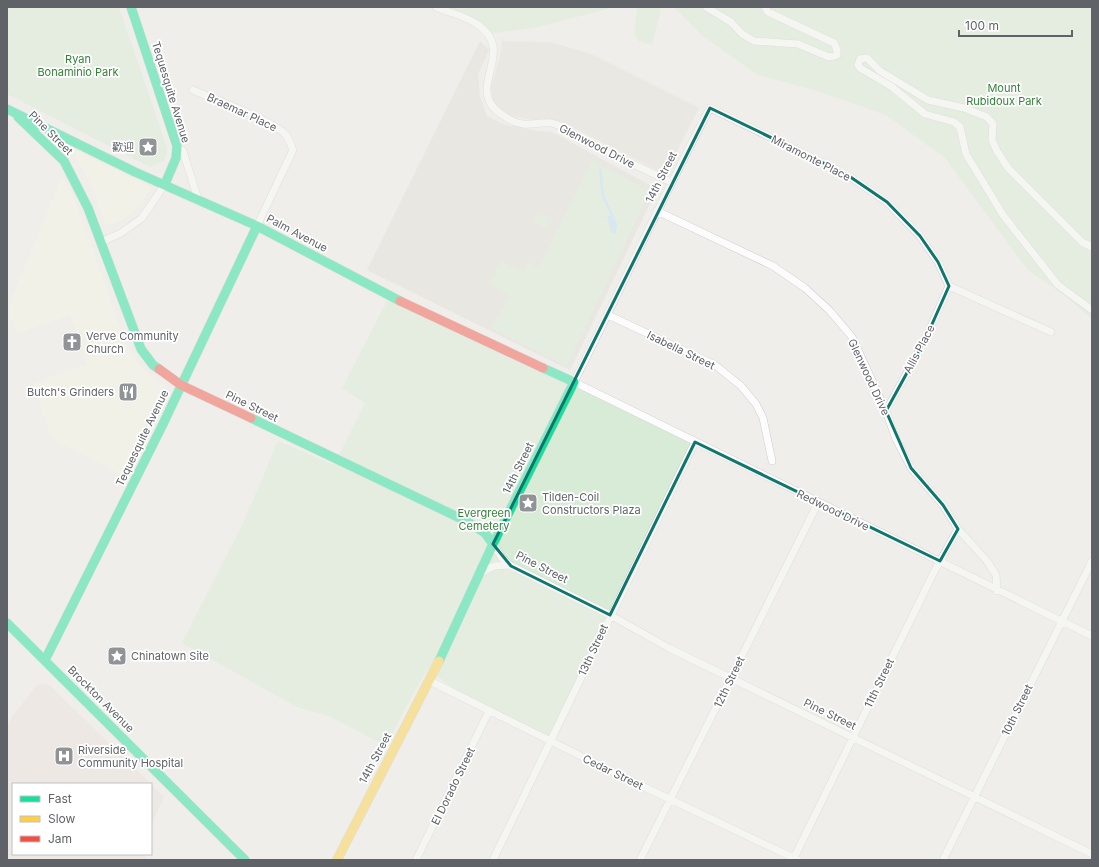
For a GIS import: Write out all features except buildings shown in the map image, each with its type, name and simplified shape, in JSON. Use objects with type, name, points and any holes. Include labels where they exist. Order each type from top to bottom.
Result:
[{"type":"street","name":"Tequesquite Avenue","points":[[131,7],[177,146],[176,158],[165,184]]},
{"type":"street","name":"Glenwood Drive","points":[[436,7],[478,24],[492,38],[494,46],[487,87],[488,97],[493,106],[501,114],[522,124],[549,123],[559,125],[582,139],[671,182]]},
{"type":"street","points":[[706,7],[731,22],[742,34],[754,41],[798,44],[829,56],[837,55],[837,50],[834,43],[768,12],[765,7]]},
{"type":"street","points":[[1092,247],[1082,242],[1008,168],[992,140],[993,124],[987,117],[964,108],[928,100],[880,70],[867,58],[860,59],[858,65],[860,68],[892,87],[919,111],[930,116],[954,122],[960,128],[966,154],[1003,215],[1058,285],[1092,310]]},
{"type":"street","name":"Braemar Place","points":[[193,90],[260,119],[283,132],[289,139],[293,150],[258,226]]},
{"type":"street","name":"14th Street","points":[[337,860],[430,681],[493,544],[608,315],[671,182],[710,108]]},
{"type":"street","name":"Miramonte Place","points":[[710,108],[846,174],[887,202],[920,236],[938,262],[949,286]]},
{"type":"street","name":"Palm Avenue","points":[[9,110],[198,200],[258,226],[389,296],[574,382]]},
{"type":"street","name":"Pine Street","points":[[9,110],[64,162],[88,208],[132,331],[141,349],[153,365],[181,385],[468,522],[485,533],[502,558],[511,566],[610,615],[669,648],[1092,854]]},
{"type":"street","points":[[177,146],[183,151],[198,200]]},
{"type":"street","points":[[101,242],[121,233],[142,218],[165,184]]},
{"type":"street","name":"Glenwood Drive","points":[[657,211],[773,266],[804,288],[829,310],[852,337],[886,411],[896,439],[911,468],[943,505],[958,529],[987,561],[996,575],[997,591]]},
{"type":"street","name":"Tequesquite Avenue","points":[[45,660],[258,226]]},
{"type":"street","points":[[949,286],[1051,332]]},
{"type":"street","name":"Allis Place","points":[[886,411],[925,340],[949,286]]},
{"type":"street","name":"Isabella Street","points":[[608,315],[715,365],[741,386],[756,404],[763,418],[772,461]]},
{"type":"street","name":"Redwood Drive","points":[[574,382],[818,504],[940,561],[997,591],[1092,636]]},
{"type":"street","name":"13th Street","points":[[493,860],[610,615],[695,442]]},
{"type":"street","name":"12th Street","points":[[640,860],[818,504]]},
{"type":"street","name":"11th Street","points":[[795,859],[852,738],[940,561],[958,529]]},
{"type":"street","name":"10th Street","points":[[943,860],[1092,561]]},
{"type":"street","points":[[480,573],[494,566],[511,566]]},
{"type":"street","name":"Brockton Avenue","points":[[7,623],[245,860]]},
{"type":"street","name":"Cedar Street","points":[[430,681],[795,859]]},
{"type":"street","name":"El Dorado Street","points":[[416,860],[489,711]]},
{"type":"highlighted area","points":[[710,108],[846,174],[887,202],[920,236],[938,262],[949,286],[925,340],[886,411],[911,468],[943,505],[958,529],[940,561],[695,442],[610,615],[511,566],[493,544]]},
{"type":"shaded area","points":[[480,41],[489,50],[478,74],[480,97],[487,116],[506,125],[552,132],[657,189],[570,370],[367,270]]},
{"type":"shaded area","points":[[502,41],[550,42],[591,54],[699,108],[665,174],[564,123],[549,119],[531,120],[509,115],[499,108],[493,101],[491,87],[501,53]]},
{"type":"shaded area","points":[[71,148],[151,188],[141,205],[122,220],[106,225],[92,186]]},
{"type":"shaded area","points":[[62,176],[74,198],[126,345],[142,368],[164,386],[121,474],[52,439],[33,383],[87,364],[70,314],[17,334],[8,308]]},
{"type":"shaded area","name":"Riverside Community Hospital","points":[[48,684],[150,783],[12,783],[12,855],[144,855],[148,860],[7,860],[7,728],[12,717],[37,685]]},
{"type":"shaded area","name":"Riverside Community Hospital","points":[[152,785],[164,797],[152,824]]},
{"type":"green space","name":"Ryan Bonaminio Park","points":[[7,7],[119,7],[166,145],[167,152],[164,161],[150,167],[7,94]]},
{"type":"green space","points":[[446,7],[615,7],[534,28],[493,33]]},
{"type":"green space","points":[[637,7],[655,7],[661,9],[653,42],[650,44],[638,41],[634,33]]},
{"type":"green space","name":"Mount Rubidoux Park","points":[[674,7],[1092,7],[1092,319],[1068,298],[1027,269],[945,158],[886,115],[814,90],[758,75],[704,37]]},
{"type":"green space","points":[[592,161],[650,191],[567,366],[491,328],[509,296],[489,284],[501,261],[523,271],[528,262],[538,268]]},
{"type":"green space","points":[[537,213],[550,219],[546,228],[533,221]]},
{"type":"green space","name":"Evergreen Cemetery","points":[[388,299],[541,368],[699,444],[552,741],[472,700],[428,669],[415,690],[386,746],[329,716],[299,708],[182,643],[245,519],[278,441],[334,465],[365,403],[342,388]]},
{"type":"water","points":[[607,216],[614,216],[617,223],[616,234],[611,232]]},
{"type":"waterway","points":[[600,169],[603,196],[613,217]]},
{"type":"traffic: fast","points":[[131,7],[177,146],[176,158],[165,184]]},
{"type":"traffic: fast","points":[[7,109],[135,172],[257,226],[400,301]]},
{"type":"traffic: fast","points":[[18,117],[64,161],[88,208],[141,349],[153,365],[159,369]]},
{"type":"traffic: fast","points":[[45,660],[163,424],[257,226]]},
{"type":"traffic: fast","points":[[439,661],[493,544],[574,382],[543,368]]},
{"type":"traffic: fast","points":[[251,418],[468,522],[485,533],[493,544]]},
{"type":"traffic: fast","points":[[7,623],[245,860]]},
{"type":"traffic: slow","points":[[337,860],[439,661]]},
{"type":"traffic: jam","points":[[400,301],[543,368]]},
{"type":"traffic: jam","points":[[159,369],[181,385],[251,418]]},
{"type":"place","name":"歡迎","points":[[148,147]]},
{"type":"place","name":"Verve Community Church","points":[[72,342]]},
{"type":"place","name":"Butch's Grinders","points":[[128,392]]},
{"type":"place","name":"Tilden-Coil Constructors Plaza","points":[[528,503]]},
{"type":"place","name":"Chinatown Site","points":[[117,656]]},
{"type":"place","name":"Riverside Community Hospital","points":[[64,756]]}]
